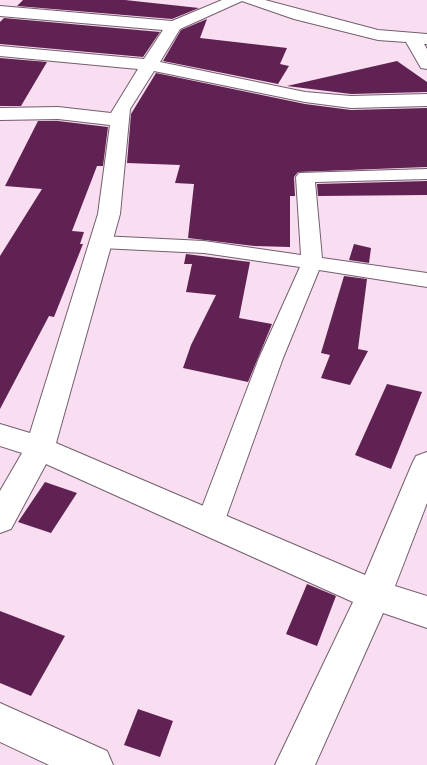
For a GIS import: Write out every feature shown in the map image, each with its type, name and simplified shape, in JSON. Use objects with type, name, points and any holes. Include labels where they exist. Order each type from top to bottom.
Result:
[{"type":"street","points":[[0,11],[174,26],[235,0]]},
{"type":"street","points":[[249,0],[300,16],[378,36],[420,39],[427,64]]},
{"type":"street","points":[[0,520],[40,448],[101,242],[109,214],[121,109],[174,26]]},
{"type":"street","points":[[0,51],[148,65],[314,98],[352,102],[427,100]]},
{"type":"street","points":[[0,114],[58,113],[120,120]]},
{"type":"street","points":[[0,435],[40,448],[374,595],[427,612]]},
{"type":"street","points":[[295,765],[374,595],[427,464]]},
{"type":"street","points":[[0,722],[92,765]]},
{"type":"lane","points":[[210,523],[271,358],[312,262],[305,178],[427,174]]},
{"type":"lane","points":[[101,242],[204,247],[427,280]]},
{"type":"building","points":[[23,0],[125,0],[199,8],[172,19],[17,6]]},
{"type":"building","points":[[4,18],[160,32],[143,57],[0,44],[0,22]]},
{"type":"building","points":[[207,19],[200,38],[287,48],[280,64],[289,66],[278,84],[163,61],[181,30]]},
{"type":"building","points":[[0,58],[47,62],[21,106],[0,106]]},
{"type":"building","points":[[397,61],[427,82],[427,92],[351,94],[287,86]]},
{"type":"building","points":[[156,73],[305,104],[351,110],[427,108],[427,167],[298,172],[294,177],[295,196],[290,196],[290,247],[254,246],[188,238],[194,184],[175,183],[180,165],[127,163],[131,114]]},
{"type":"building","points":[[38,121],[58,121],[108,127],[103,166],[97,166],[72,231],[84,232],[80,244],[83,244],[54,317],[49,316],[0,409],[0,256],[42,189],[5,186]]},
{"type":"building","points":[[427,181],[427,195],[318,196],[317,184]]},
{"type":"building","points":[[354,244],[371,248],[369,263],[349,260]]},
{"type":"building","points":[[186,254],[250,262],[239,318],[272,324],[248,382],[183,368],[191,345],[216,295],[186,292],[192,264],[184,264]]},
{"type":"building","points":[[344,276],[367,279],[358,349],[368,351],[350,385],[321,378],[330,355],[321,353]]},
{"type":"building","points":[[387,384],[422,392],[391,469],[355,455]]},
{"type":"building","points":[[45,482],[77,493],[51,533],[18,522]]},
{"type":"building","points":[[307,584],[336,596],[317,646],[286,634]]},
{"type":"building","points":[[0,611],[65,636],[31,696],[0,683]]},
{"type":"building","points":[[138,709],[173,721],[160,757],[124,745]]}]
